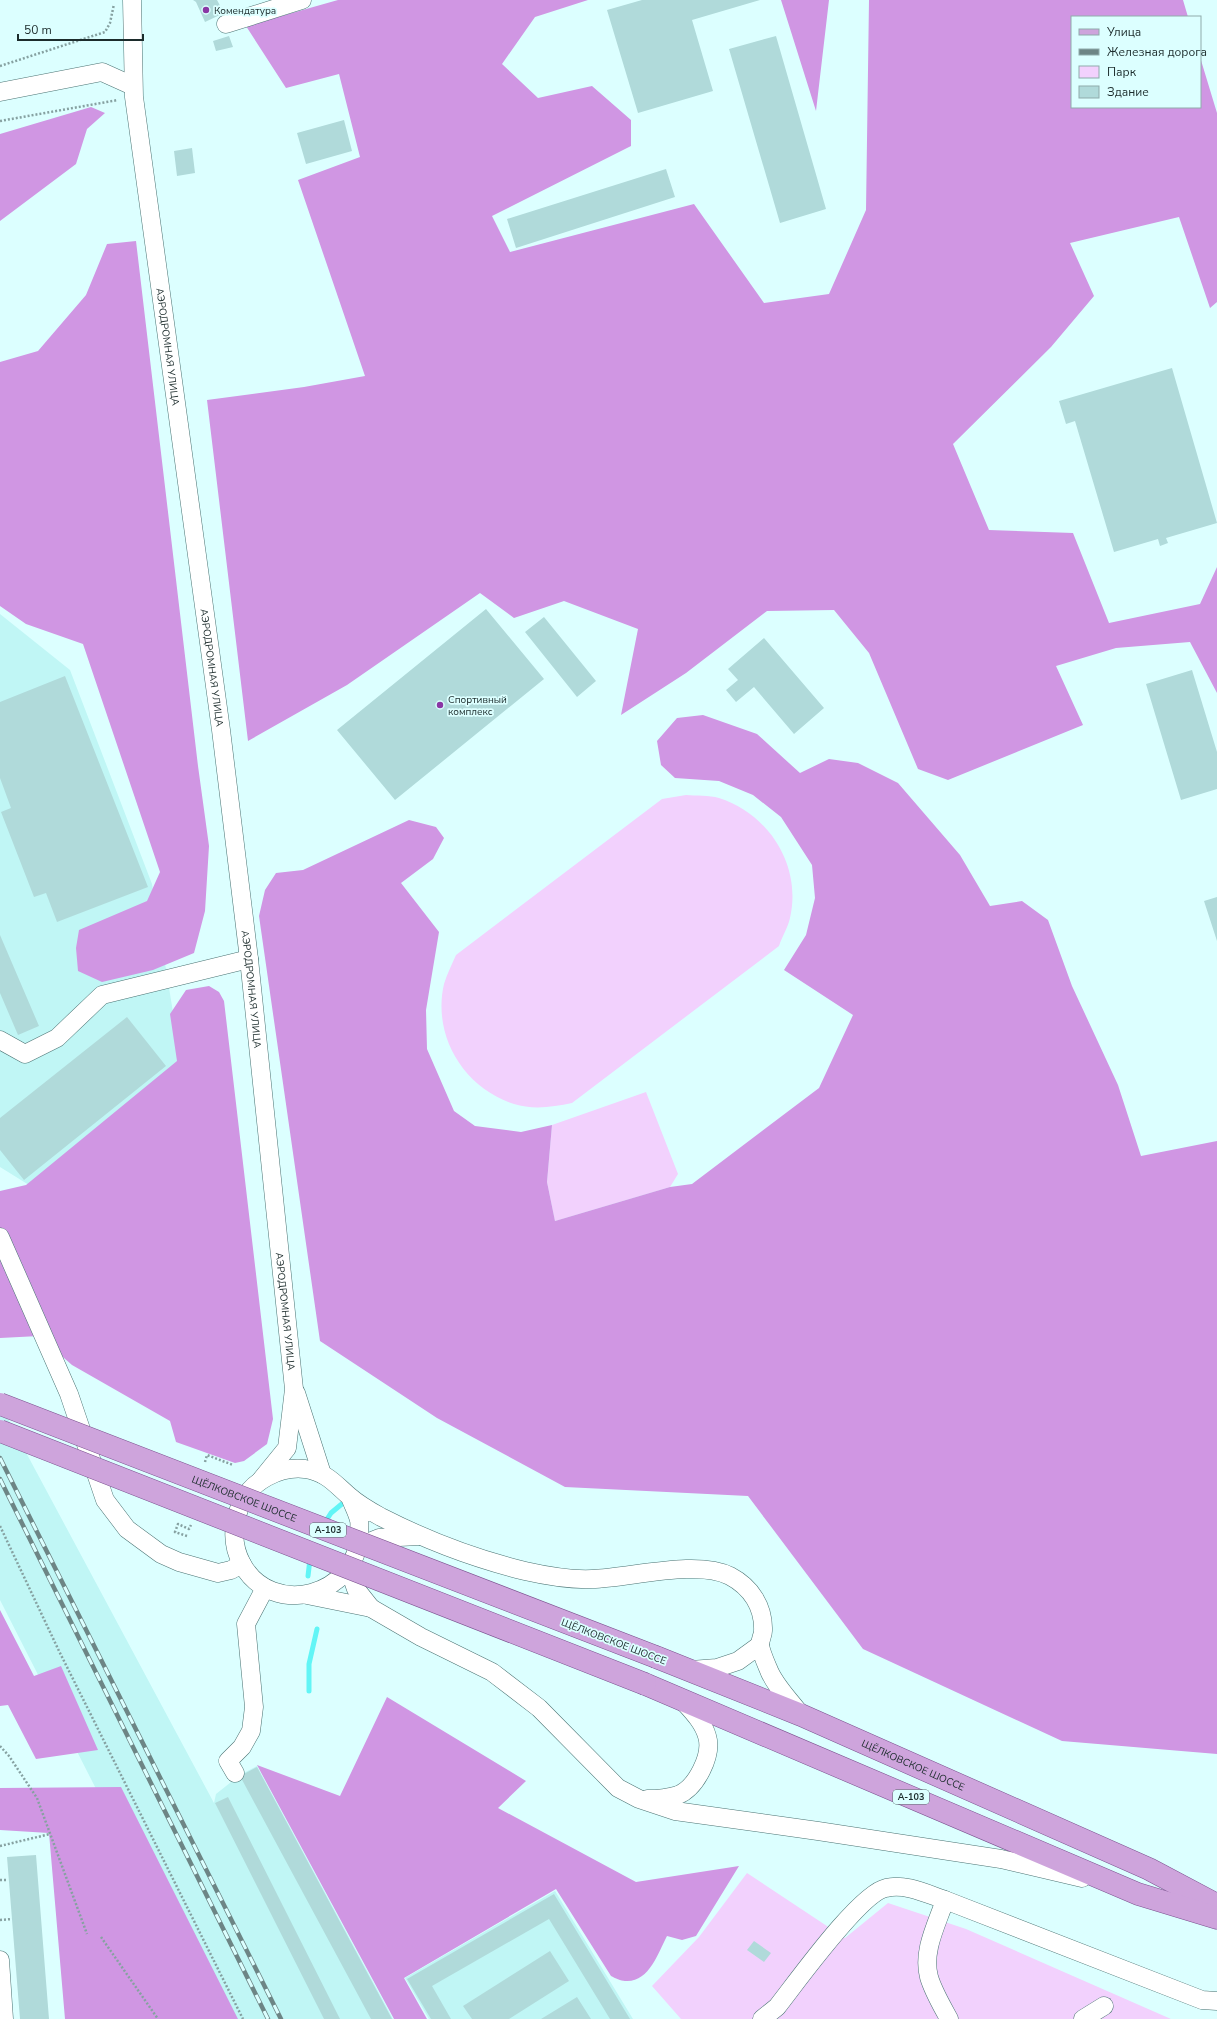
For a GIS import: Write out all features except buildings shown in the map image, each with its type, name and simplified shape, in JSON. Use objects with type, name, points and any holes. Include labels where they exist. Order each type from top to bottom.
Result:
[{"type":"main road","name":"ЩЁЛКОВСКОЕ ШОССЕ","points":[[0,1404],[691,1670],[801,1715],[1149,1869],[1217,1904]]},
{"type":"main road","name":"А-103","points":[[0,1431],[645,1684],[1138,1894],[1217,1918]]},
{"type":"street","name":"АЭРОДРОМНАЯ УЛИЦА","points":[[132,0],[134,91],[221,730],[249,959],[294,1389]]},
{"type":"street","points":[[226,24],[302,0]]},
{"type":"street","points":[[0,92],[102,72],[134,91]]},
{"type":"street","points":[[0,1040],[25,1054],[57,1038],[102,995],[249,959]]},
{"type":"street","points":[[0,1237],[69,1394],[105,1500],[127,1530],[161,1554],[179,1562],[218,1573],[231,1570],[242,1564]]},
{"type":"street","points":[[294,1389],[322,1474]]},
{"type":"street","points":[[294,1389],[287,1448],[261,1480],[244,1496],[235,1518],[234,1542],[242,1564],[265,1588],[282,1594],[307,1595],[372,1608]]},
{"type":"street","points":[[261,1480],[282,1470],[302,1469],[322,1474],[334,1481],[350,1497],[379,1516],[421,1536],[470,1555],[557,1577],[591,1579],[704,1569],[728,1575],[746,1586],[760,1607],[763,1633],[760,1645],[769,1671],[801,1715]]},
{"type":"street","points":[[307,1595],[330,1586],[349,1569],[359,1546],[359,1521],[350,1497]]},
{"type":"street","points":[[359,1546],[379,1538],[421,1536]]},
{"type":"street","points":[[349,1569],[356,1589],[372,1608],[421,1637],[492,1672],[539,1708],[618,1788],[638,1799],[675,1811],[818,1830],[1001,1859],[1064,1873],[1138,1894]]},
{"type":"street","points":[[235,1773],[228,1761],[242,1747],[251,1731],[254,1706],[246,1624],[265,1588]]},
{"type":"street","points":[[691,1670],[717,1668],[738,1661],[760,1645]]},
{"type":"street","points":[[638,1799],[659,1799],[679,1795],[697,1778],[708,1757],[708,1737],[698,1718],[684,1701]]},
{"type":"street","points":[[762,2019],[777,2007],[854,1911],[871,1895],[885,1888],[904,1887],[945,1900],[1202,2000],[1217,2001]]},
{"type":"street","points":[[945,1900],[928,1949],[927,1962],[929,1978],[949,2019]]},
{"type":"street","points":[[0,1960],[4,2019]]},
{"type":"street","points":[[1083,2019],[1104,2006]]},
{"type":"path","points":[[0,66],[105,32],[110,23],[114,0]]},
{"type":"path","points":[[0,121],[134,91]]},
{"type":"path","points":[[205,1463],[207,1455],[233,1465]]},
{"type":"path","points":[[187,1536],[175,1532],[178,1524],[189,1529]]},
{"type":"path","points":[[0,1526],[59,1651],[243,2019]]},
{"type":"path","points":[[0,1746],[9,1756],[37,1798],[87,1934]]},
{"type":"path","points":[[0,1846],[50,1834]]},
{"type":"path","points":[[0,1880],[8,1880]]},
{"type":"path","points":[[0,1920],[12,1919]]},
{"type":"path","points":[[101,1937],[158,2019]]},
{"type":"shaded area","points":[[338,0],[588,0],[535,17],[502,64],[538,98],[592,86],[631,120],[631,146],[492,216],[510,252],[694,204],[764,303],[829,294],[866,210],[869,0],[1183,0],[1188,16],[1071,16],[1071,108],[1201,108],[1201,60],[1217,113],[1217,302],[1210,308],[1179,217],[1070,243],[1094,296],[1051,347],[953,444],[989,530],[1073,533],[1109,623],[1200,604],[1217,567],[1217,693],[1190,642],[1116,648],[1056,666],[1083,725],[948,780],[918,769],[869,653],[834,610],[767,611],[686,673],[621,715],[638,629],[564,601],[514,618],[480,593],[347,685],[248,741],[207,400],[304,387],[365,376],[298,180],[360,157],[339,74],[286,88],[246,26]]},
{"type":"shaded area","points":[[781,0],[829,0],[816,111]]},
{"type":"shaded area","points":[[91,107],[105,113],[87,129],[76,164],[0,221],[0,134]]},
{"type":"shaded area","points":[[136,241],[198,766],[209,846],[205,911],[194,953],[153,970],[102,982],[78,971],[76,948],[79,930],[147,901],[160,872],[83,644],[26,624],[0,606],[0,362],[38,351],[86,295],[107,244]]},
{"type":"shaded area","points":[[0,614],[70,670],[152,884],[181,1061],[29,1185],[0,1167]]},
{"type":"shaded area","points":[[703,715],[757,734],[800,773],[829,759],[858,763],[898,783],[960,855],[990,906],[1022,901],[1048,920],[1072,986],[1118,1085],[1141,1156],[1217,1141],[1217,1754],[1062,1741],[863,1649],[748,1496],[565,1487],[437,1418],[320,1341],[259,916],[265,890],[276,873],[303,870],[409,820],[436,827],[444,838],[433,859],[401,883],[439,932],[426,1010],[427,1049],[454,1111],[475,1126],[521,1132],[552,1125],[547,1182],[555,1221],[670,1187],[692,1184],[819,1088],[853,1015],[784,970],[806,935],[815,898],[812,865],[781,817],[753,795],[719,781],[675,778],[661,765],[657,741],[677,718]]},
{"type":"shaded area","points":[[209,986],[219,992],[224,1001],[273,1419],[267,1444],[244,1461],[235,1463],[176,1442],[170,1421],[72,1365],[39,1336],[0,1338],[0,1191],[26,1185],[177,1061],[170,1014],[186,990]]},
{"type":"shaded area","points":[[0,1404],[214,1803],[216,1794],[240,1775],[257,1766],[393,2019],[213,2019],[0,1600]]},
{"type":"shaded area","points":[[0,1610],[34,1676],[61,1666],[98,1750],[36,1759],[8,1705],[0,1706]]},
{"type":"shaded area","points":[[387,1697],[526,1781],[498,1808],[636,1882],[739,1866],[696,1936],[682,1940],[667,1936],[652,1966],[646,1972],[633,1980],[620,1980],[611,1976],[556,1889],[404,1978],[427,2019],[394,2019],[257,1765],[340,1796]]},
{"type":"shaded area","points":[[121,1787],[238,2019],[65,2019],[49,1833],[0,1830],[0,1788]]},
{"type":"shaded area","points":[[555,1891],[633,2019],[429,2019],[405,1978]]},
{"type":"green space","points":[[686,795],[715,797],[737,806],[753,816],[767,829],[778,844],[786,861],[791,880],[792,899],[790,918],[779,946],[572,1103],[543,1107],[521,1106],[496,1096],[480,1086],[467,1073],[456,1058],[448,1041],[443,1022],[442,1003],[444,984],[456,955],[662,799]]},
{"type":"green space","points":[[646,1092],[678,1174],[670,1187],[555,1221],[547,1182],[552,1125]]},
{"type":"green space","points":[[747,1873],[845,1938],[888,1903],[966,1929],[1171,2019],[681,2019],[652,1986],[699,1937]]},
{"type":"waterway","points":[[324,1524],[331,1513],[343,1503]]},
{"type":"waterway","points":[[308,1576],[310,1559]]},
{"type":"waterway","points":[[309,1691],[309,1664],[317,1629]]},
{"type":"railway","points":[[0,1458],[281,2019]]},
{"type":"railway","points":[[0,1479],[268,2019]]},
{"type":"place","name":"Комендатура","points":[[206,10]]},
{"type":"place","name":"Спортивный комплекс","points":[[440,705]]}]
